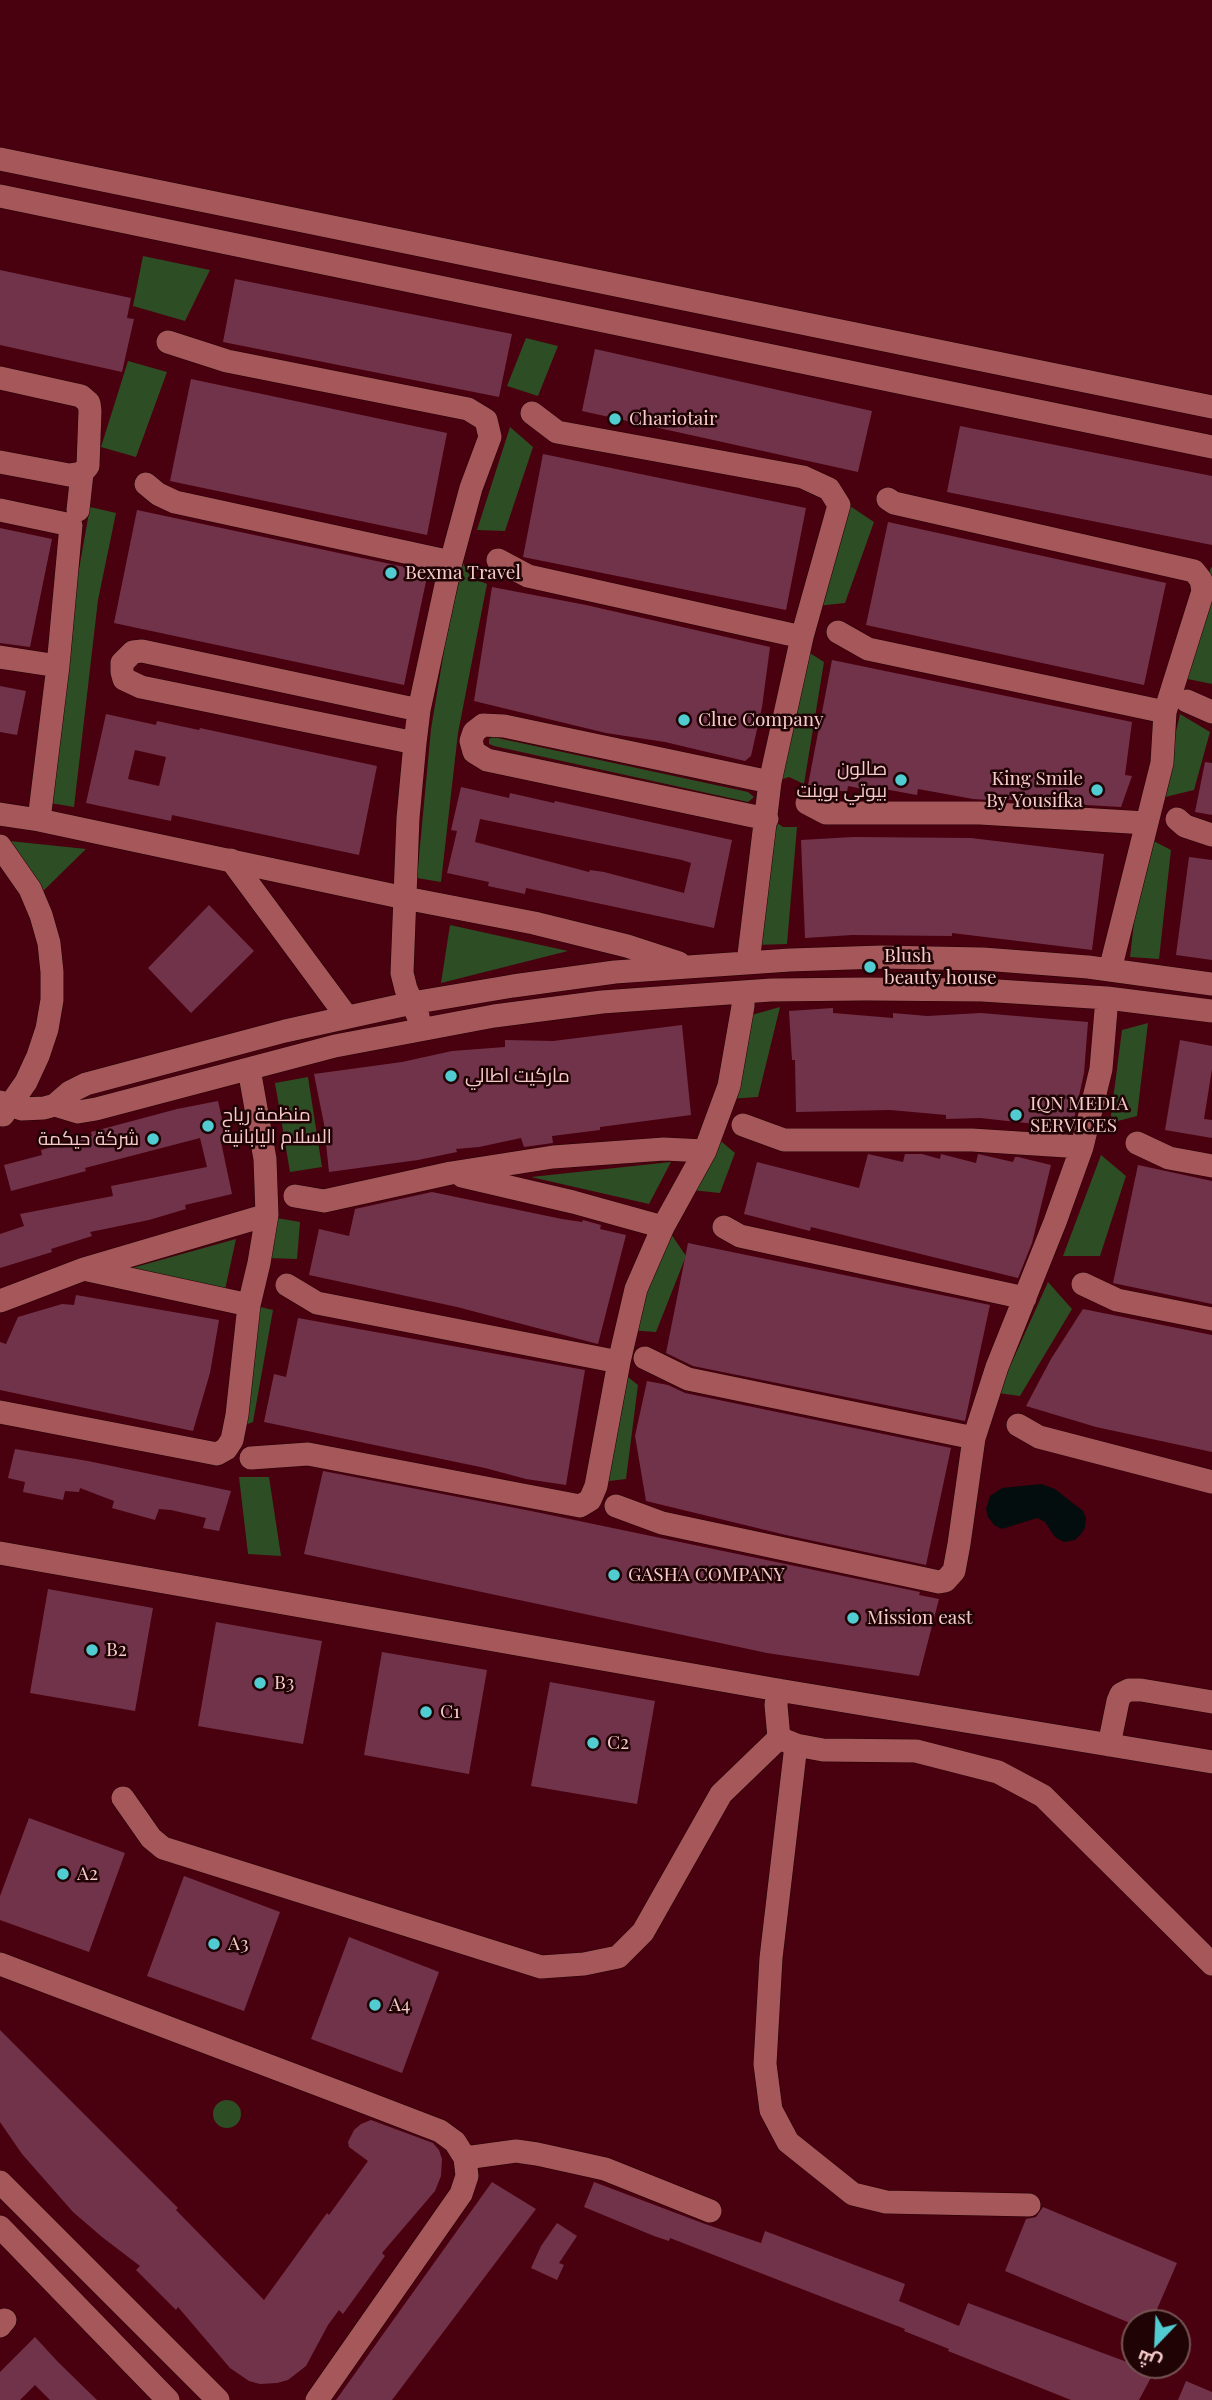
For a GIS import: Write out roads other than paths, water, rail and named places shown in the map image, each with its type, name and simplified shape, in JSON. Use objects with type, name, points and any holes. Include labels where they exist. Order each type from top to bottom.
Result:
[{"type":"street","points":[[0,159],[1212,407]]},
{"type":"street","points":[[0,196],[1212,447]]},
{"type":"street","points":[[256,248],[267,243],[272,232],[270,220],[261,212]]},
{"type":"street","points":[[305,259],[296,250],[295,239],[299,228],[309,222]]},
{"type":"street","points":[[167,342],[227,361],[468,409],[486,420],[489,437],[471,488],[451,562],[419,710],[415,743],[408,818],[402,973],[423,1030]]},
{"type":"street","points":[[0,377],[81,396],[89,403],[88,466],[82,473],[78,510]]},
{"type":"street","points":[[533,413],[557,432],[803,477],[829,489],[839,505],[802,637],[770,782],[748,963]]},
{"type":"street","points":[[0,462],[69,475],[82,473]]},
{"type":"street","points":[[146,484],[158,494],[175,502],[451,562]]},
{"type":"street","points":[[888,499],[894,503],[1194,571],[1201,580],[1203,591],[1165,712],[1162,763],[1110,970]]},
{"type":"street","points":[[0,510],[71,525],[58,666],[39,820]]},
{"type":"street","points":[[498,560],[528,576],[802,637]]},
{"type":"street","points":[[838,632],[869,649],[1165,712]]},
{"type":"street","points":[[415,743],[141,687],[124,679],[122,663],[133,652],[142,652],[419,710]]},
{"type":"street","points":[[0,657],[58,666]]},
{"type":"street","points":[[1187,701],[1212,712]]},
{"type":"street","points":[[767,819],[487,760],[474,752],[471,741],[479,726],[492,724],[770,782]]},
{"type":"street","points":[[807,803],[826,813],[979,813],[1146,823]]},
{"type":"street","points":[[0,814],[548,927],[627,946],[692,968]]},
{"type":"street","points":[[1177,818],[1185,826],[1212,835]]},
{"type":"street","points":[[0,846],[30,889],[41,915],[49,943],[52,972],[52,1000],[47,1029],[38,1056],[26,1082],[4,1109]]},
{"type":"street","points":[[231,860],[347,1017]]},
{"type":"street","points":[[55,1105],[70,1091],[86,1084],[285,1031],[412,1003],[603,974],[748,963],[882,957],[983,959],[1110,970],[1212,984]]},
{"type":"street","points":[[982,990],[983,959]]},
{"type":"street","points":[[4,1109],[33,1109],[55,1105],[78,1112],[96,1109],[335,1046],[494,1016],[603,1002],[743,992],[982,990],[1107,998],[1212,1011]]},
{"type":"street","points":[[251,1458],[308,1454],[580,1506],[590,1500],[596,1486],[619,1362],[636,1289],[663,1227],[705,1151],[729,1086],[743,992]]},
{"type":"street","points":[[616,1506],[662,1523],[939,1582],[945,1581],[954,1571],[974,1438],[998,1367],[1082,1147],[1101,1069],[1107,998]]},
{"type":"street","points":[[0,1412],[217,1454],[226,1449],[232,1440],[237,1415],[249,1305],[260,1263],[267,1215],[265,1159],[249,1069]]},
{"type":"street","points":[[743,1125],[784,1140],[972,1140],[1082,1147]]},
{"type":"street","points":[[1137,1143],[1169,1158],[1212,1166]]},
{"type":"street","points":[[295,1196],[324,1201],[452,1173],[553,1157],[664,1149],[705,1151]]},
{"type":"street","points":[[452,1173],[663,1227]]},
{"type":"street","points":[[0,1301],[84,1269],[267,1215]]},
{"type":"street","points":[[724,1227],[740,1236],[1025,1298]]},
{"type":"street","points":[[84,1269],[249,1305]]},
{"type":"street","points":[[1083,1284],[1117,1300],[1212,1319]]},
{"type":"street","points":[[287,1286],[317,1303],[619,1362]]},
{"type":"street","points":[[645,1358],[688,1379],[974,1438]]},
{"type":"street","points":[[1018,1426],[1039,1437],[1212,1482]]},
{"type":"street","points":[[0,1553],[778,1690],[1212,1762]]},
{"type":"street","points":[[778,1690],[776,1705],[787,1742],[765,2064],[771,2110],[788,2142],[853,2194],[886,2202],[1028,2205]]},
{"type":"street","points":[[1109,1745],[1118,1701],[1121,1694],[1129,1690],[1212,1702]]},
{"type":"street","points":[[123,1798],[152,1838],[163,1848],[541,1967],[584,1964],[618,1957],[643,1932],[721,1794],[787,1742]]},
{"type":"street","points":[[787,1742],[822,1750],[916,1751],[998,1772],[1010,1778],[1043,1796],[1212,1964]]},
{"type":"street","points":[[0,1964],[440,2131],[455,2142],[465,2158],[467,2176],[461,2194],[317,2400]]},
{"type":"street","points":[[465,2158],[516,2151],[537,2154],[605,2169],[710,2211]]},
{"type":"street","points":[[0,2182],[218,2400]]},
{"type":"street","points":[[0,2227],[168,2400]]},
{"type":"place","name":"Chariotair","points":[[615,419]]},
{"type":"place","name":"Bexma Travel","points":[[391,573]]},
{"type":"place","name":"Clue Company","points":[[684,720]]},
{"type":"place","name":"صالون بيوتي بوينت","points":[[901,780]]},
{"type":"place","name":"King Smile By Yousifka","points":[[1097,790]]},
{"type":"place","name":"Blush beauty house","points":[[870,967]]},
{"type":"place","name":"ماركيت اطالي","points":[[451,1076]]},
{"type":"place","name":"IQN MEDIA SERVICES","points":[[1016,1115]]},
{"type":"place","name":"منظمة رياح السلام اليابانية","points":[[208,1126]]},
{"type":"place","name":"شركة حيكمة","points":[[153,1139]]},
{"type":"place","name":"GASHA COMPANY","points":[[614,1575]]},
{"type":"place","name":"Mission east","points":[[853,1618]]},
{"type":"place","name":"B2","points":[[92,1650]]},
{"type":"place","name":"B3","points":[[260,1683]]},
{"type":"place","name":"C1","points":[[426,1712]]},
{"type":"place","name":"C2","points":[[593,1743]]},
{"type":"place","name":"A2","points":[[63,1874]]},
{"type":"place","name":"A3","points":[[214,1944]]},
{"type":"place","name":"A4","points":[[375,2005]]}]
